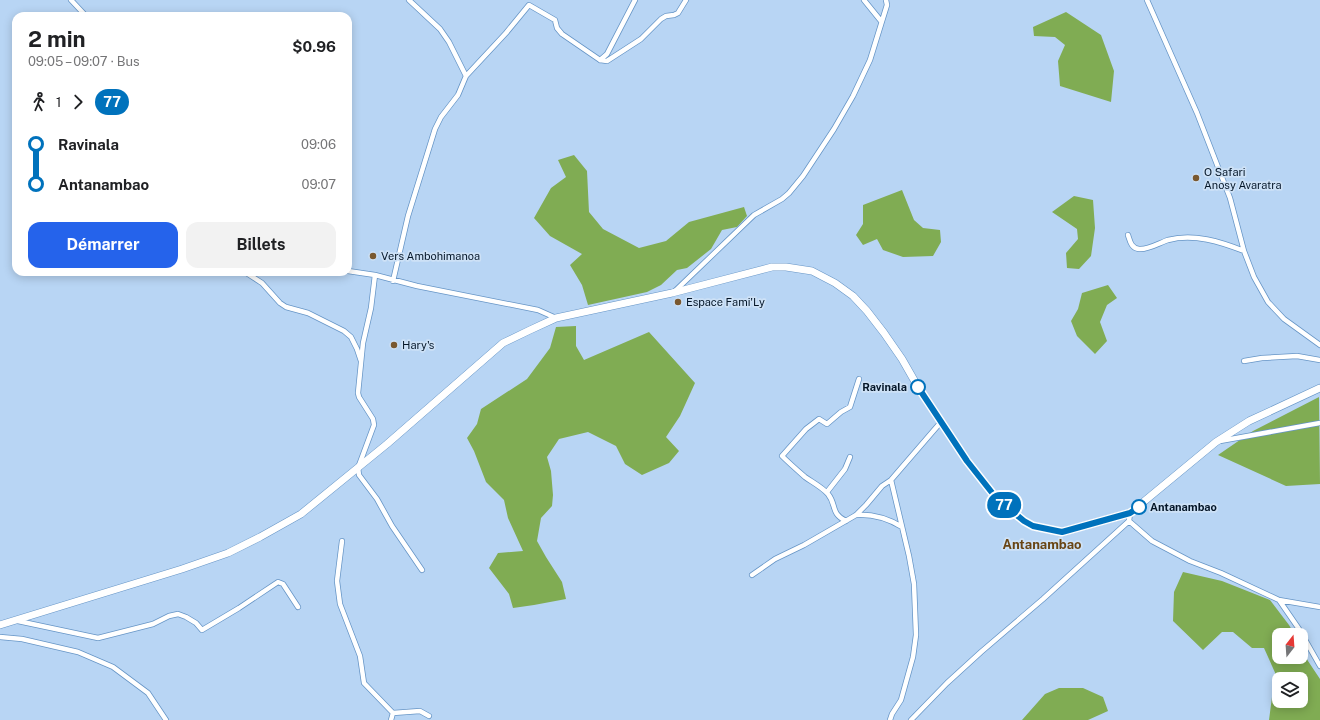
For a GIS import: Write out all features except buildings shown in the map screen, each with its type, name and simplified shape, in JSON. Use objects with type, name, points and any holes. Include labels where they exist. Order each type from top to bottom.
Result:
[{"type":"main road","points":[[0,625],[182,569],[228,553],[256,540],[301,514],[358,468],[503,343],[556,318],[672,293],[772,267],[798,268],[818,274],[835,283],[853,296],[876,322],[902,359],[918,387],[967,461],[997,499],[1016,516],[1028,524],[1046,529],[1062,532],[1130,513],[1216,442],[1248,421],[1320,388]]},
{"type":"street","points":[[71,0],[82,12]]},
{"type":"street","points":[[409,0],[440,29],[449,42],[466,76]]},
{"type":"street","points":[[600,60],[607,54],[635,0]]},
{"type":"street","points":[[393,281],[408,216],[435,129],[441,117],[458,94],[466,76],[506,33],[529,5],[556,20],[557,28],[562,34],[600,60],[607,61],[641,39],[661,19],[678,13],[686,0]]},
{"type":"street","points":[[864,0],[881,21]]},
{"type":"street","points":[[672,293],[754,215],[782,199],[803,176],[834,129],[853,96],[870,60],[887,5],[886,0]]},
{"type":"street","points":[[1147,0],[1197,113],[1230,198],[1244,251],[1254,277],[1268,302],[1284,319],[1320,345]]},
{"type":"street","points":[[1128,235],[1131,245],[1140,249],[1173,239],[1193,237],[1228,245],[1244,251]]},
{"type":"street","points":[[352,272],[376,275],[393,281],[538,310],[556,318]]},
{"type":"street","points":[[376,275],[371,308],[363,343],[358,393],[373,419],[374,425],[358,468],[360,475],[422,570]]},
{"type":"street","points":[[251,276],[262,283],[280,303],[286,307],[308,313],[344,331],[351,337],[357,349],[361,364]]},
{"type":"street","points":[[1244,361],[1262,358],[1297,356],[1320,360]]},
{"type":"street","points":[[846,521],[838,517],[834,510],[832,500],[827,492],[805,476],[782,456],[806,429],[819,418],[827,424],[841,412],[850,407],[860,379]]},
{"type":"street","points":[[1310,392],[1320,394]]},
{"type":"street","points":[[752,575],[776,559],[804,545],[856,515],[882,486],[892,480],[941,422]]},
{"type":"street","points":[[1216,442],[1320,423]]},
{"type":"street","points":[[827,492],[845,469],[850,457]]},
{"type":"street","points":[[890,720],[901,700],[913,657],[916,635],[914,584],[892,480]]},
{"type":"street","points":[[911,720],[970,662],[1043,600],[1129,521],[1130,513]]},
{"type":"street","points":[[856,515],[882,516],[890,519],[902,527]]},
{"type":"street","points":[[1129,521],[1152,541],[1190,561],[1221,573],[1279,600],[1320,606]]},
{"type":"street","points":[[342,541],[337,580],[340,604],[360,656],[364,682],[393,713]]},
{"type":"street","points":[[16,620],[98,638],[154,624],[169,616],[178,614],[186,616],[196,623],[202,630],[240,608],[278,582],[283,584],[298,607]]},
{"type":"street","points":[[1279,600],[1299,629],[1320,666]]},
{"type":"street","points":[[0,637],[22,639],[78,652],[113,667],[148,693],[166,720]]},
{"type":"street","points":[[393,713],[420,711],[430,716]]},
{"type":"street","points":[[391,720],[393,713]]},
{"type":"green space","points":[[1066,12],[1101,35],[1114,71],[1111,102],[1060,86],[1058,61],[1065,45],[1055,37],[1034,36],[1033,27]]},
{"type":"green space","points":[[574,155],[587,171],[589,212],[603,229],[639,248],[666,241],[689,222],[744,207],[747,216],[737,227],[722,230],[711,249],[687,268],[677,270],[661,285],[647,292],[588,305],[582,285],[570,265],[582,254],[550,236],[534,218],[551,188],[566,177],[558,160]]},
{"type":"green space","points":[[902,190],[914,220],[923,228],[940,230],[941,242],[933,256],[903,257],[883,250],[877,239],[863,245],[856,235],[863,224],[863,205]]},
{"type":"green space","points":[[1074,196],[1093,200],[1095,228],[1091,256],[1079,269],[1067,268],[1066,253],[1078,239],[1077,229],[1052,212]]},
{"type":"green space","points":[[1108,285],[1117,298],[1107,305],[1100,322],[1107,341],[1095,354],[1077,336],[1071,321],[1078,309],[1082,293]]},
{"type":"green space","points":[[576,326],[576,346],[584,360],[649,332],[695,383],[680,416],[666,437],[679,451],[669,463],[642,475],[625,464],[616,446],[588,432],[559,439],[547,457],[551,471],[553,495],[552,506],[541,518],[537,541],[562,582],[566,599],[513,608],[509,594],[489,568],[498,553],[523,551],[508,518],[504,500],[486,482],[474,451],[467,438],[477,424],[481,409],[527,379],[550,348],[556,327]]},
{"type":"green space","points":[[1319,397],[1320,484],[1286,486],[1218,455],[1253,431]]},
{"type":"green space","points":[[1183,572],[1222,581],[1270,600],[1291,628],[1272,628],[1272,664],[1308,664],[1308,661],[1320,679],[1320,720],[1269,720],[1272,697],[1272,708],[1308,708],[1308,672],[1275,672],[1264,648],[1252,648],[1233,632],[1222,632],[1203,650],[1173,621],[1174,592]]},
{"type":"green space","points":[[1059,688],[1083,688],[1103,697],[1108,711],[1088,720],[1022,720],[1045,694]]},
{"type":"bus line","name":"77","points":[[918,387],[967,461],[997,499],[1007,509],[1033,526],[1062,532],[1130,513],[1139,507]]},
{"type":"place","name":"O Safari Anosy Avaratra","points":[[1196,178]]},
{"type":"place","name":"Vers Ambohimanoa","points":[[373,256]]},
{"type":"place","name":"Espace Fami'Ly","points":[[678,302]]},
{"type":"place","name":"Hary's","points":[[394,345]]},
{"type":"place","name":"Ravinala","points":[[918,387]]},
{"type":"place","name":"Antanambao","points":[[1139,507]]},
{"type":"district","name":"Antanambao","points":[[1042,544]]}]
